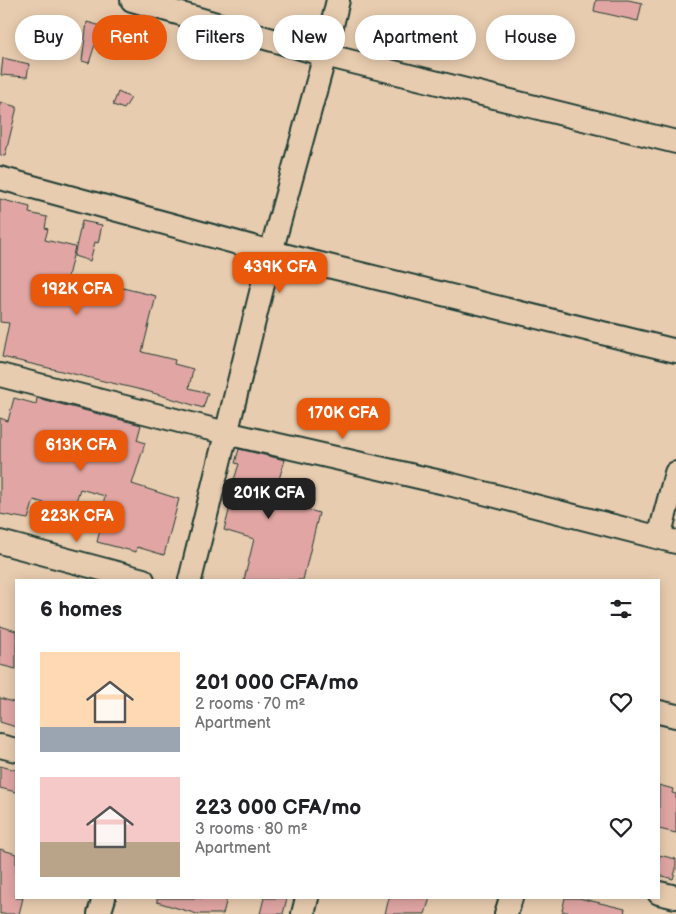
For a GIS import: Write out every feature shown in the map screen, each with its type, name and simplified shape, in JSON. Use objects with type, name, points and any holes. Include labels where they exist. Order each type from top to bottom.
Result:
[{"type":"street","points":[[136,0],[273,40]]},
{"type":"street","points":[[334,15],[338,0]]},
{"type":"street","points":[[190,579],[271,252],[324,60]]},
{"type":"street","points":[[345,60],[676,142]]},
{"type":"street","points":[[0,178],[271,252],[676,351]]},
{"type":"street","points":[[0,375],[226,433],[446,483],[667,540],[676,473]]},
{"type":"street","points":[[0,542],[140,579]]},
{"type":"street","points":[[660,712],[676,716]]},
{"type":"street","points":[[0,746],[15,750]]},
{"type":"street","points":[[660,893],[676,897]]},
{"type":"street","points":[[99,914],[104,899]]},
{"type":"street","points":[[303,914],[307,899]]},
{"type":"street","points":[[506,914],[511,899]]},
{"type":"building","points":[[596,0],[628,0],[642,3],[638,21],[594,11]]},
{"type":"building","points":[[87,22],[92,23],[92,54],[89,63],[82,61]]},
{"type":"building","points":[[3,58],[29,64],[27,77],[1,75]]},
{"type":"building","points":[[118,92],[131,98],[124,109],[113,105]]},
{"type":"building","points":[[0,102],[17,107],[5,156],[0,155]]},
{"type":"building","points":[[0,199],[30,207],[29,213],[47,217],[45,228],[48,229],[45,240],[75,247],[64,293],[95,302],[102,283],[156,296],[142,352],[175,360],[174,364],[193,369],[189,388],[208,393],[203,408],[150,392],[2,357],[9,323],[0,322]]},
{"type":"building","points":[[82,221],[102,225],[98,243],[95,242],[90,261],[74,256]]},
{"type":"building","points":[[14,398],[36,404],[37,398],[141,425],[137,440],[145,443],[132,484],[179,499],[164,555],[137,547],[136,552],[97,542],[103,518],[100,517],[105,496],[80,489],[66,532],[52,527],[58,507],[34,500],[28,519],[0,514],[0,418],[8,421]]},
{"type":"building","points":[[239,449],[285,460],[279,479],[292,482],[287,503],[319,513],[303,579],[244,579],[254,539],[224,530],[230,507],[226,505],[239,464],[235,463]]},
{"type":"building","points":[[0,626],[15,631],[15,669],[0,665]]},
{"type":"building","points":[[0,698],[15,703],[15,727],[0,722]]},
{"type":"building","points":[[0,766],[15,770],[15,792],[0,788]]},
{"type":"building","points":[[660,785],[673,789],[672,793],[676,794],[676,833],[660,829]]},
{"type":"building","points":[[0,849],[15,854],[15,899],[23,899],[19,914],[0,914]]},
{"type":"building","points":[[660,855],[676,859],[673,879],[660,875]]},
{"type":"building","points":[[157,899],[227,899],[223,914],[197,914],[157,902]]},
{"type":"building","points":[[264,899],[287,899],[283,914],[260,914]]},
{"type":"building","points":[[389,899],[430,899],[425,914],[385,914]]},
{"type":"building","points":[[565,899],[583,899],[625,909],[624,914],[575,914],[562,911]]}]
